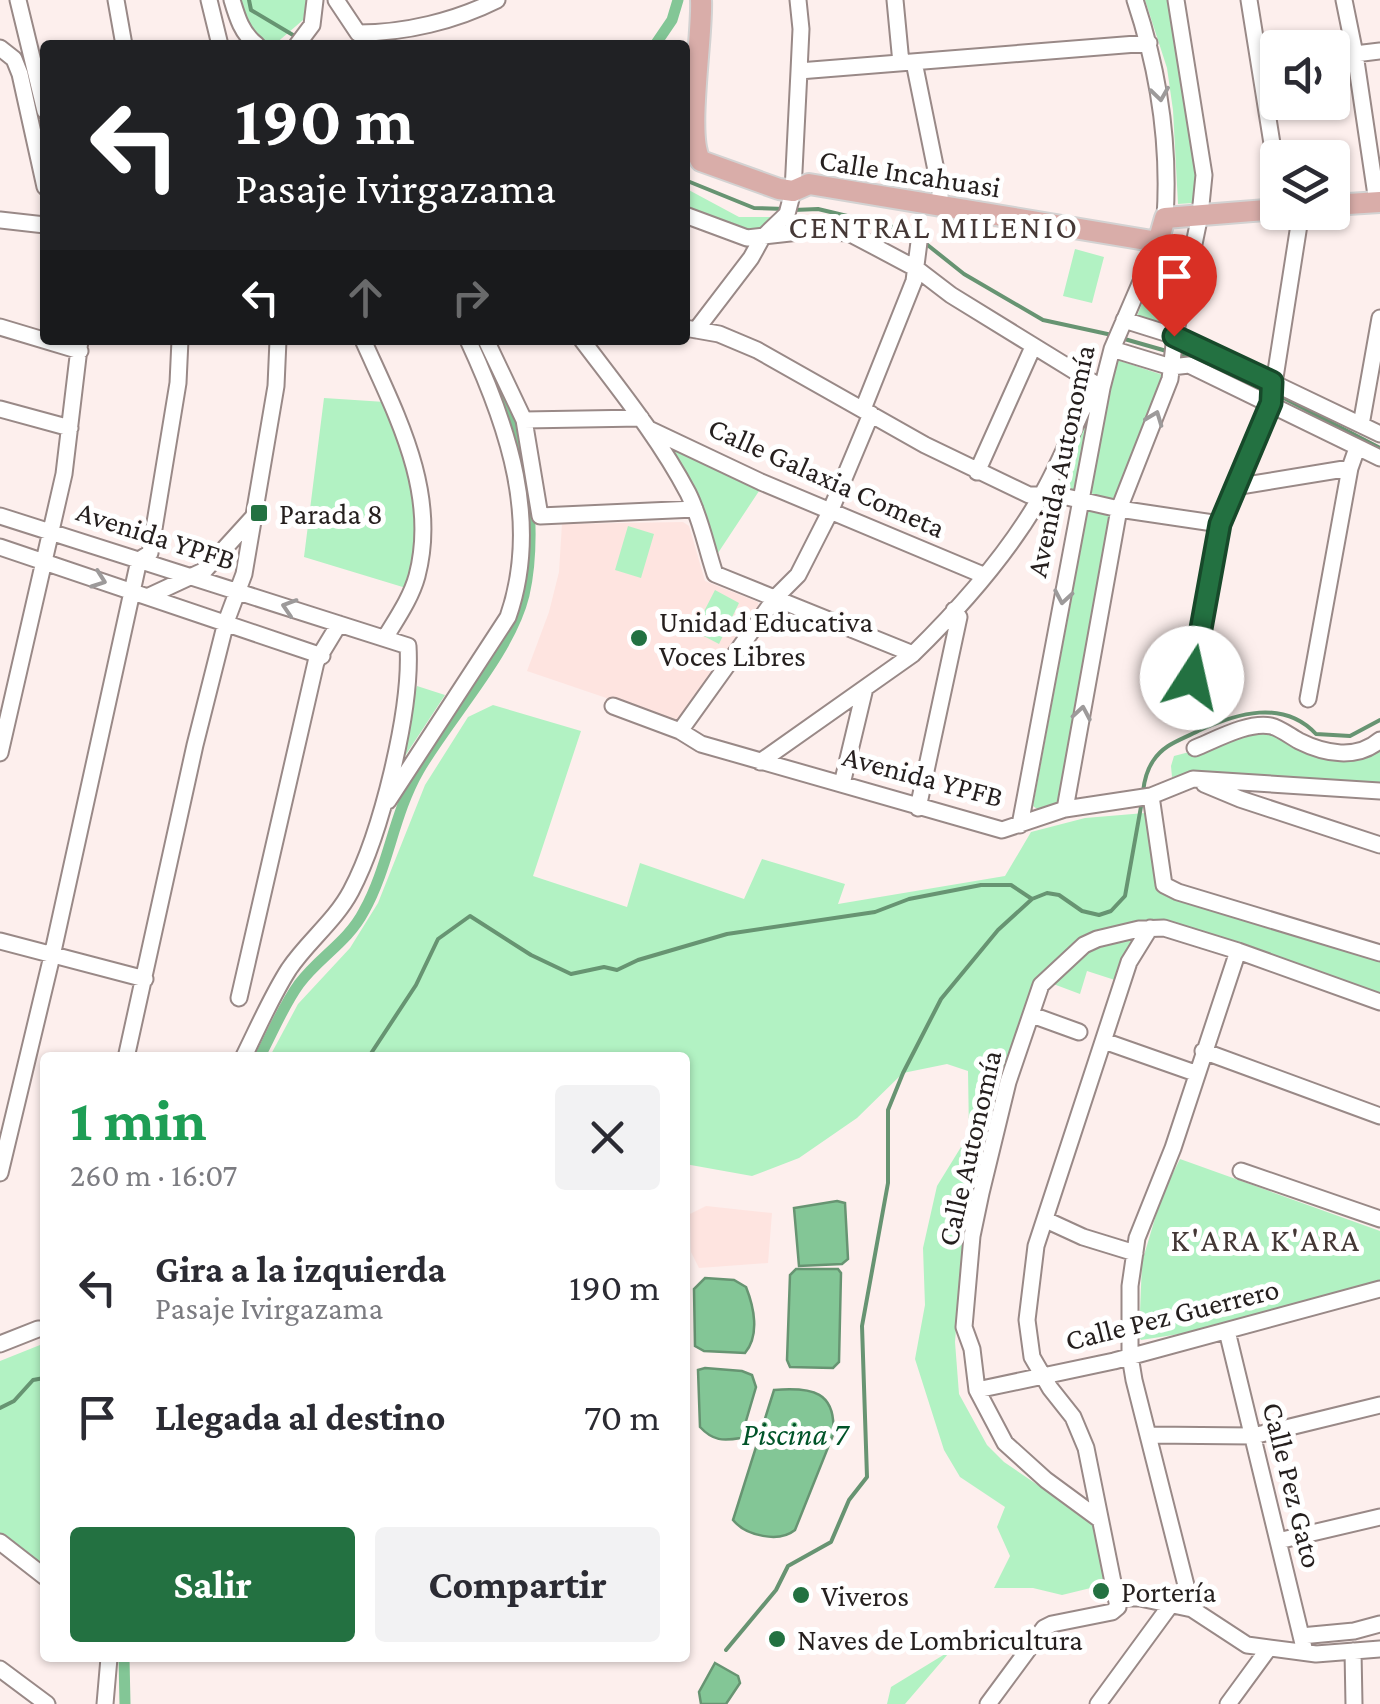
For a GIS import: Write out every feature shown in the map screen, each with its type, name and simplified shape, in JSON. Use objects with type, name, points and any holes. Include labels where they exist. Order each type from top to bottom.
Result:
[{"type":"main road","name":"Calle Incahuasi","points":[[701,0],[693,122],[695,153],[700,161],[790,202],[809,184],[1158,242]]},
{"type":"main road","points":[[1350,204],[1378,202]]},
{"type":"main road","points":[[1165,218],[1260,211]]},
{"type":"main road","name":"Avenida Autonomía","points":[[1158,242],[1165,218]]},
{"type":"street","points":[[18,0],[40,90]]},
{"type":"street","points":[[116,0],[123,40]]},
{"type":"street","points":[[209,0],[219,40]]},
{"type":"street","points":[[232,0],[238,21],[250,40]]},
{"type":"street","points":[[300,40],[312,24],[316,0]]},
{"type":"street","points":[[336,0],[358,34],[378,34],[462,14],[497,0]]},
{"type":"street","points":[[690,329],[751,258],[790,202],[800,72],[798,0]]},
{"type":"street","points":[[894,0],[940,190],[940,207]]},
{"type":"street","name":"Avenida Autonomía","points":[[1135,0],[1157,71],[1169,166],[1165,218]]},
{"type":"street","points":[[1066,809],[1119,508],[1170,379],[1174,336],[1200,216],[1204,175],[1176,0]]},
{"type":"street","points":[[1249,0],[1271,140]]},
{"type":"street","points":[[1344,0],[1378,202]]},
{"type":"street","points":[[800,72],[1149,43]]},
{"type":"street","points":[[0,46],[14,59],[20,74],[40,164]]},
{"type":"street","points":[[1356,54],[1380,52]]},
{"type":"street","points":[[690,217],[735,236],[849,232],[918,268],[951,295],[1102,388],[1088,398],[1042,494],[1010,544],[954,610],[913,654],[760,762]]},
{"type":"street","points":[[0,220],[40,224]]},
{"type":"street","points":[[1185,716],[1220,524],[1271,403],[1298,230]]},
{"type":"street","points":[[680,731],[776,597],[798,575],[830,512],[918,268],[919,242]]},
{"type":"street","name":"Avenida Autonomía","points":[[1020,825],[1102,388],[1112,349],[1158,242]]},
{"type":"street","points":[[1361,425],[1380,318]]},
{"type":"street","points":[[1124,320],[1174,336],[1380,434]]},
{"type":"street","points":[[0,327],[40,336]]},
{"type":"street","points":[[690,329],[719,334],[757,350],[977,472],[1029,495],[1220,524]]},
{"type":"street","points":[[0,753],[2,730],[52,531],[80,345]]},
{"type":"street","points":[[0,1173],[139,560],[150,553],[154,538],[178,384],[180,345]]},
{"type":"street","points":[[127,1052],[195,745],[257,512],[276,386],[278,345]]},
{"type":"street","points":[[365,345],[410,444],[420,494],[418,574],[385,638]]},
{"type":"street","points":[[246,1052],[290,968],[335,918],[353,888],[378,817],[508,616],[516,595],[522,529],[512,454],[470,345]]},
{"type":"street","points":[[488,345],[524,420],[540,516],[695,509]]},
{"type":"street","points":[[586,345],[645,423],[695,509],[715,574],[913,654]]},
{"type":"street","points":[[977,472],[1033,347]]},
{"type":"street","points":[[1112,349],[1171,367],[1188,365],[1380,458]]},
{"type":"street","points":[[0,409],[70,428]]},
{"type":"street","name":"Calle Galaxia Cometa","points":[[524,420],[645,423],[830,512],[983,575]]},
{"type":"street","points":[[1308,699],[1350,468],[1357,448]]},
{"type":"street","points":[[1234,487],[1350,468]]},
{"type":"street","points":[[149,596],[205,570],[257,512]]},
{"type":"street","name":"Avenida YPFB","points":[[0,516],[408,646],[406,710],[378,817]]},
{"type":"street","name":"Avenida YPFB","points":[[0,546],[322,656]]},
{"type":"street","points":[[918,808],[959,616],[954,610]]},
{"type":"street","points":[[239,998],[316,662],[340,624]]},
{"type":"street","points":[[842,784],[865,688]]},
{"type":"street","name":"Avenida YPFB","points":[[613,706],[680,731],[701,744],[1002,830],[1066,809],[1144,797],[1193,779]]},
{"type":"street","points":[[1195,748],[1242,730],[1269,725],[1306,744],[1344,754],[1368,750],[1380,740]]},
{"type":"street","points":[[1193,779],[1380,791]]},
{"type":"street","points":[[1193,779],[1240,799],[1380,844]]},
{"type":"street","points":[[1144,797],[1164,885],[1380,953]]},
{"type":"street","points":[[988,1704],[1044,1628],[1112,1612],[1118,1607],[1086,1448],[1080,1430],[1032,1357],[1027,1320],[1036,1246],[1129,962],[1150,928],[1164,928],[1238,950],[1380,1002]]},
{"type":"street","name":"Calle Autonomía","points":[[1099,1519],[1004,1444],[977,1390],[972,1349],[964,1327],[972,1236],[1002,1104],[1041,985],[1084,945],[1150,928]]},
{"type":"street","points":[[0,941],[145,979]]},
{"type":"street","points":[[1192,1609],[1130,1356],[1130,1286],[1137,1238],[1173,1148],[1238,950]]},
{"type":"street","points":[[1032,1014],[1078,1032]]},
{"type":"street","points":[[1104,1041],[1195,1073]]},
{"type":"street","points":[[1203,1051],[1380,1116]]},
{"type":"street","points":[[0,1122],[16,1108]]},
{"type":"street","points":[[1242,1172],[1380,1219]]},
{"type":"street","points":[[1046,1220],[1135,1254]]},
{"type":"street","name":"Calle Pez Guerrero","points":[[977,1390],[1130,1356],[1380,1289]]},
{"type":"street","points":[[0,1344],[40,1329]]},
{"type":"street","name":"Calle Pez Gato","points":[[1227,1331],[1303,1644]]},
{"type":"street","points":[[1149,1436],[1253,1436],[1380,1405]]},
{"type":"street","points":[[1278,1542],[1380,1517]]},
{"type":"street","points":[[0,1542],[40,1572]]},
{"type":"street","points":[[1118,1598],[1192,1609],[1247,1645],[1269,1648],[1303,1644],[1380,1624]]},
{"type":"street","points":[[1098,1704],[1172,1603]]},
{"type":"street","points":[[1303,1644],[1352,1651],[1380,1648]]},
{"type":"street","points":[[1228,1704],[1269,1648]]},
{"type":"street","points":[[1352,1651],[1354,1703]]},
{"type":"street","points":[[105,1704],[109,1662]]},
{"type":"street","points":[[0,1669],[48,1704]]},
{"type":"shaded area","points":[[240,0],[307,0],[303,20],[280,40],[260,40],[243,15]]},
{"type":"shaded area","points":[[1145,0],[1169,0],[1171,7],[1197,182],[1193,203],[1178,204],[1167,68]]},
{"type":"shaded area","points":[[690,191],[739,217],[773,217],[755,231],[690,209]]},
{"type":"shaded area","points":[[1187,236],[1168,325],[1137,316],[1167,241]]},
{"type":"shaded area","points":[[1075,249],[1104,257],[1092,303],[1063,296]]},
{"type":"shaded area","points":[[1117,360],[1163,375],[1144,433],[1112,501],[1096,498],[1090,491]]},
{"type":"shaded area","points":[[324,398],[385,402],[414,494],[416,541],[406,588],[304,557]]},
{"type":"shaded area","points":[[1092,403],[1074,492],[1050,488]]},
{"type":"shaded area","points":[[669,444],[761,488],[716,556],[700,501]]},
{"type":"shaded area","points":[[1088,510],[1111,513],[1058,809],[1043,813],[1033,806]]},
{"type":"shaded area","name":"Unidad Educativa Voces Libres","points":[[683,522],[689,526],[705,581],[758,602],[759,610],[682,720],[668,719],[527,671],[559,572],[562,524]]},
{"type":"shaded area","points":[[628,526],[654,534],[641,578],[615,570]]},
{"type":"shaded area","points":[[715,590],[739,603],[719,644],[694,631]]},
{"type":"shaded area","points":[[417,686],[445,695],[390,779]]},
{"type":"shaded area","points":[[493,705],[581,731],[533,876],[627,907],[640,863],[744,899],[762,859],[845,884],[838,904],[1005,876],[1031,832],[1085,818],[1145,813],[1154,876],[1162,894],[1303,933],[1380,960],[1380,994],[1283,958],[1165,922],[1145,920],[1128,925],[1140,937],[1118,981],[1087,971],[1080,994],[1040,979],[999,1080],[964,1230],[955,1342],[959,1394],[987,1445],[1004,1462],[1092,1522],[1107,1584],[1062,1595],[1033,1588],[994,1588],[1010,1556],[997,1527],[1005,1507],[960,1477],[944,1450],[915,1359],[925,1305],[923,1248],[937,1186],[969,1134],[968,1071],[947,1064],[903,1073],[857,1118],[799,1158],[752,1176],[690,1165],[690,1052],[272,1052],[298,1004],[350,948],[378,903],[425,785],[468,717]]},
{"type":"shaded area","points":[[1269,731],[1319,754],[1380,747],[1380,786],[1197,774],[1172,777],[1174,756]]},
{"type":"shaded area","points":[[1180,1159],[1380,1231],[1380,1285],[1199,1331],[1141,1340],[1142,1262],[1162,1195]]},
{"type":"shaded area","points":[[706,1206],[772,1213],[768,1263],[699,1268],[691,1252],[690,1214]]},
{"type":"shaded area","points":[[40,1345],[40,1565],[0,1535],[0,1361]]},
{"type":"shaded area","points":[[945,1654],[905,1704],[887,1704],[891,1687]]},
{"type":"water","points":[[845,1203],[848,1259],[842,1264],[799,1266],[794,1208]]},
{"type":"water","points":[[796,1269],[838,1269],[841,1273],[839,1362],[833,1368],[790,1367],[787,1360],[790,1275]]},
{"type":"water","points":[[705,1278],[734,1280],[746,1287],[754,1329],[745,1353],[704,1351],[695,1346],[694,1289]]},
{"type":"water","points":[[698,1370],[752,1375],[756,1387],[741,1438],[719,1439],[700,1427]]},
{"type":"water","name":"Piscina 7","points":[[774,1390],[819,1395],[831,1409],[833,1435],[795,1530],[772,1537],[746,1530],[733,1520]]},
{"type":"water","points":[[715,1663],[738,1676],[740,1683],[726,1704],[701,1704],[699,1692]]},
{"type":"waterway","points":[[249,0],[251,10],[298,38]]},
{"type":"waterway","points":[[658,40],[672,20],[678,0]]},
{"type":"waterway","points":[[690,182],[754,208],[785,209]]},
{"type":"waterway","points":[[794,210],[818,209],[910,231],[964,274],[1043,320],[1112,335]]},
{"type":"waterway","points":[[1121,338],[1170,352]]},
{"type":"waterway","points":[[479,345],[514,418],[523,451]]},
{"type":"waterway","points":[[1179,354],[1267,390]]},
{"type":"waterway","points":[[1276,394],[1380,448]]},
{"type":"waterway","points":[[262,1052],[299,984],[350,932],[364,911],[410,787],[493,662],[517,617],[530,550],[526,474]]},
{"type":"waterway","points":[[1143,792],[1149,768],[1162,750],[1228,719],[1274,713],[1289,716],[1316,734],[1350,736],[1380,720]]},
{"type":"waterway","points":[[726,1650],[776,1590],[788,1566],[831,1542],[849,1500],[867,1477],[862,1326],[888,1183],[888,1110],[903,1073],[941,999],[998,930],[1032,899],[1047,893],[1059,895],[1082,911],[1099,915],[1111,911],[1125,896],[1142,801]]},
{"type":"waterway","points":[[372,1052],[416,985],[438,939],[470,916],[531,955],[571,974],[604,967],[617,970],[727,934],[875,912],[909,899],[981,885],[1011,885],[1032,899]]},
{"type":"waterway","points":[[0,1408],[14,1401],[33,1380],[40,1379]]},
{"type":"waterway","points":[[124,1662],[125,1704]]},
{"type":"place","name":"Parada 8","points":[[259,513]]},
{"type":"place","name":"Unidad Educativa Voces Libres","points":[[639,638]]},
{"type":"place","name":"Portería","points":[[1101,1591]]},
{"type":"place","name":"Viveros","points":[[801,1595]]},
{"type":"place","name":"Naves de Lombricultura","points":[[777,1639]]},
{"type":"district","name":"CENTRAL MILENIO","points":[[934,227]]},
{"type":"district","name":"K'ARA K'ARA","points":[[1266,1240]]},
{"type":"route","points":[[1174,336],[1272,382],[1271,403],[1220,524],[1192,678]]}]
